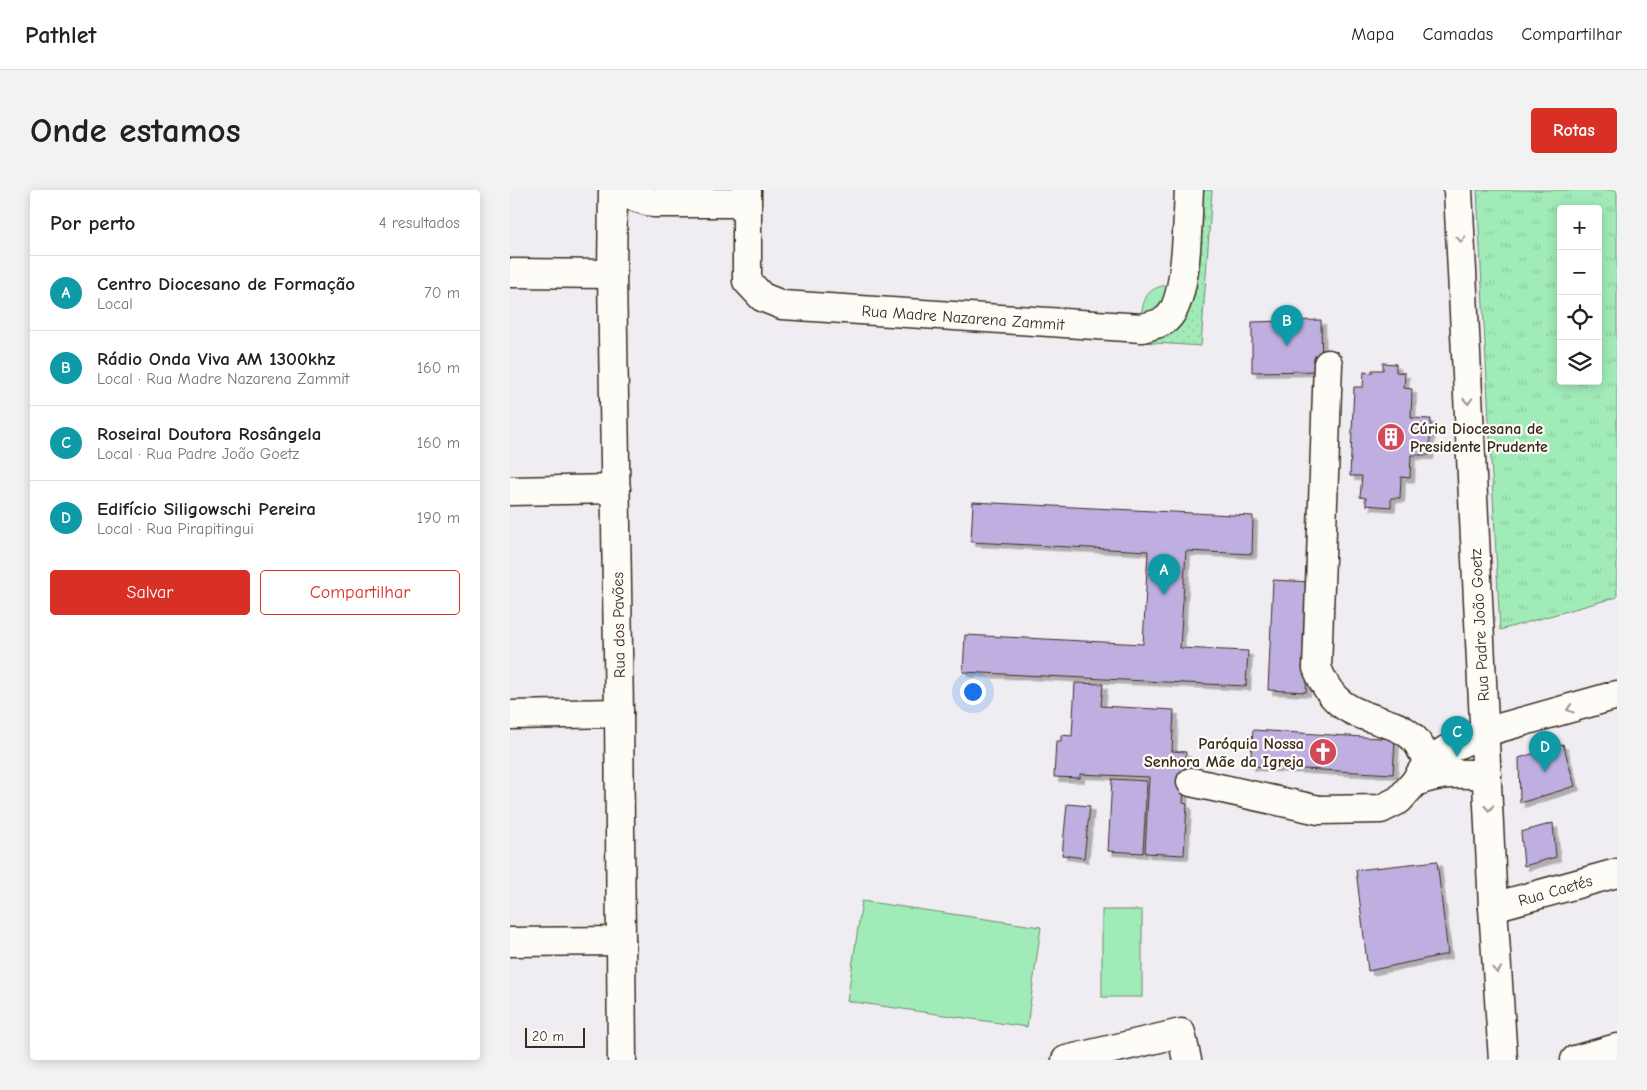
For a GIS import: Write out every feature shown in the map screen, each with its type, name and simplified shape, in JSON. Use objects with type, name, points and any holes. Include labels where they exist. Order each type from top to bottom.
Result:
[{"type":"street","name":"Rua dos Pavões","points":[[613,190],[612,274],[622,1060]]},
{"type":"street","points":[[623,190],[631,196],[654,204],[746,196]]},
{"type":"street","name":"Rua Madre Nazarena Zammit","points":[[746,196],[747,281],[762,297],[782,305],[1142,328],[1165,320],[1177,304],[1183,285],[1189,190]]},
{"type":"street","name":"Rua Padre João Goetz","points":[[1458,190],[1493,907],[1503,1060]]},
{"type":"street","points":[[510,273],[612,274]]},
{"type":"street","points":[[1328,364],[1317,668],[1329,692],[1343,706],[1402,729],[1412,736],[1419,745],[1425,773]]},
{"type":"street","points":[[510,491],[616,489]]},
{"type":"street","points":[[1191,782],[1319,810],[1381,809],[1399,800],[1446,750],[1485,732],[1617,695]]},
{"type":"street","points":[[510,715],[619,713]]},
{"type":"street","points":[[1425,773],[1487,775]]},
{"type":"street","name":"Rua Caetés","points":[[1493,907],[1617,872]]},
{"type":"street","points":[[510,942],[621,941]]},
{"type":"street","points":[[1066,1060],[1181,1034],[1187,1060]]},
{"type":"street","points":[[1575,1060],[1617,1048]]},
{"type":"green space","points":[[1198,190],[1212,190],[1201,346],[1140,342],[1179,328],[1188,310],[1192,287]]},
{"type":"green space","points":[[1477,190],[1617,190],[1617,597],[1500,630]]},
{"type":"green space","points":[[1167,285],[1172,286],[1170,293],[1156,310],[1141,315],[1148,294],[1155,288]]},
{"type":"green space","points":[[862,901],[1041,927],[1027,1027],[847,1001]]},
{"type":"green space","points":[[1102,910],[1142,910],[1142,997],[1102,997]]},
{"type":"building","points":[[1321,320],[1322,371],[1252,372],[1252,322]]},
{"type":"building","name":"Cúria Diocesana de Presidente Prudente","points":[[1383,363],[1396,364],[1396,372],[1405,373],[1404,388],[1412,389],[1411,418],[1431,419],[1429,455],[1411,455],[1410,478],[1401,477],[1400,498],[1391,498],[1391,507],[1366,505],[1366,498],[1360,497],[1362,476],[1350,476],[1354,387],[1363,387],[1364,372],[1372,373],[1372,370],[1383,370]]},
{"type":"building","points":[[973,502],[1253,516],[1252,554],[1186,551],[1180,648],[1248,651],[1246,686],[963,672],[965,635],[1143,644],[1148,551],[971,542]]},
{"type":"building","points":[[1273,580],[1311,582],[1306,692],[1268,690]]},
{"type":"building","points":[[1075,683],[1103,684],[1101,706],[1174,710],[1172,751],[1186,752],[1183,803],[1187,804],[1184,855],[1145,853],[1149,777],[1080,774],[1080,778],[1054,777],[1056,741],[1061,741],[1061,735],[1072,736]]},
{"type":"building","name":"Paróquia Nossa Senhora Mãe da Igreja","points":[[1253,730],[1395,739],[1393,774],[1250,766]]},
{"type":"building","points":[[1563,744],[1575,786],[1520,803],[1519,758]]},
{"type":"building","points":[[1112,779],[1147,781],[1143,853],[1108,851]]},
{"type":"building","points":[[1067,804],[1090,806],[1084,858],[1062,855]]},
{"type":"building","points":[[1553,823],[1556,857],[1524,866],[1521,832]]},
{"type":"building","points":[[1437,861],[1448,954],[1368,971],[1356,870]]},
{"type":"place","name":"Rádio Onda Viva AM 1300khz","points":[[1287,346]]},
{"type":"place","name":"Cúria Diocesana de Presidente Prudente","points":[[1391,437]]},
{"type":"place","name":"Centro Diocesano de Formação","points":[[1164,595]]},
{"type":"place","name":"Paróquia Nossa Senhora Mãe da Igreja","points":[[1323,752]]},
{"type":"place","name":"Roseiral Doutora Rosângela","points":[[1457,757]]},
{"type":"place","name":"Edifício Siligowschi Pereira","points":[[1545,772]]}]
